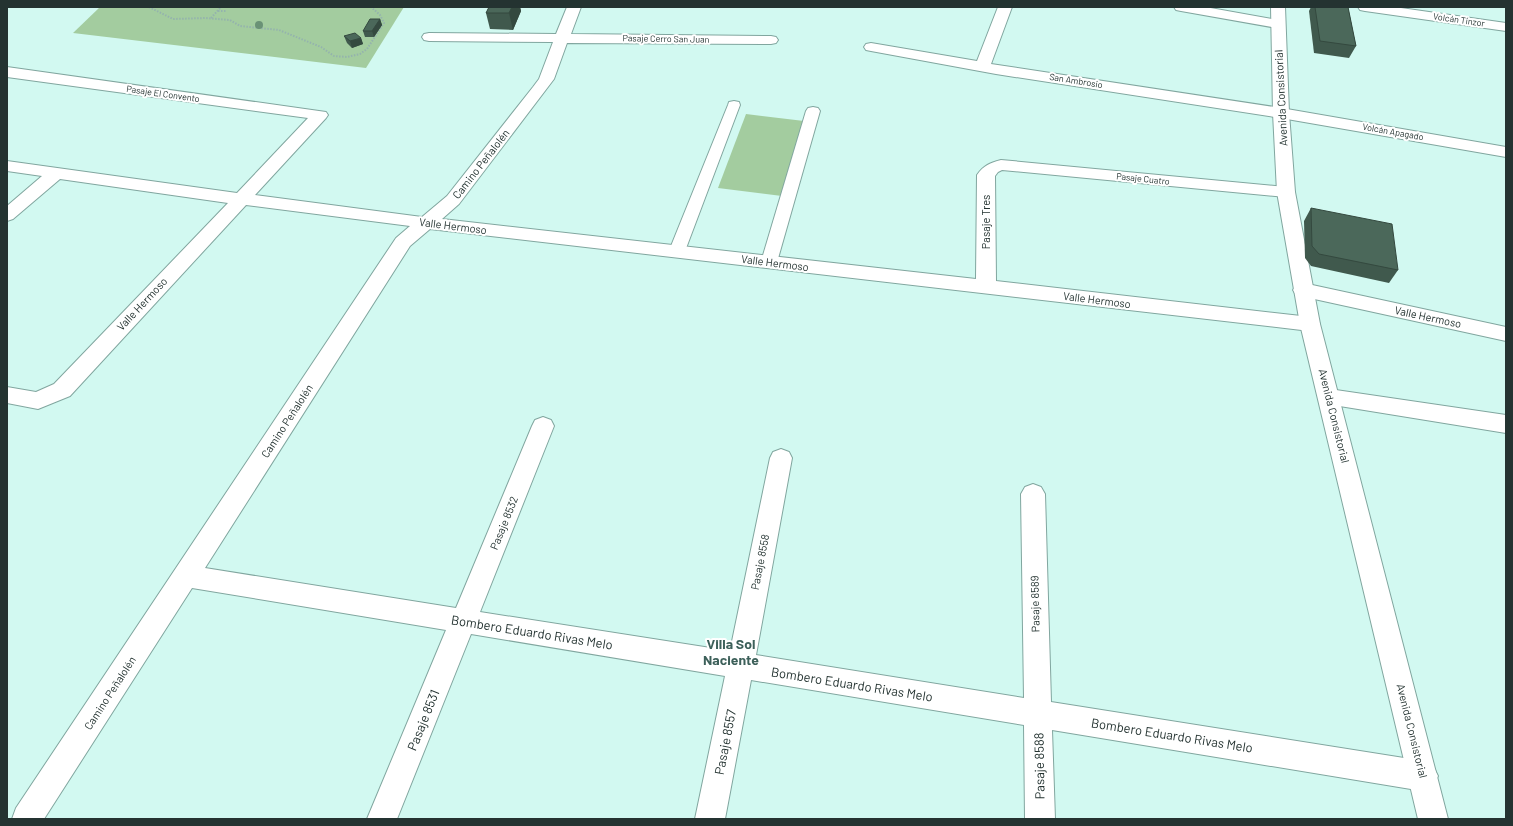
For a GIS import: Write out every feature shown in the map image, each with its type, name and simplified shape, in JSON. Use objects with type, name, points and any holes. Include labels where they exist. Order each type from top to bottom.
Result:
[{"type":"street","name":"Camino Peñalolén","points":[[27,819],[403,242],[428,223],[453,200],[546,79],[574,7]]},
{"type":"street","points":[[982,66],[1005,7]]},
{"type":"street","points":[[1181,7],[1278,15]]},
{"type":"street","name":"Volcán Tinzor","points":[[1365,7],[1482,18],[1506,27]]},
{"type":"street","name":"Avenida Consistorial","points":[[1278,15],[1281,113],[1286,192],[1303,290],[1310,324],[1433,819]]},
{"type":"street","points":[[429,37],[562,38]]},
{"type":"street","name":"Pasaje Cerro San Juan","points":[[562,38],[771,40]]},
{"type":"street","name":"San Ambrosio","points":[[871,47],[1281,113]]},
{"type":"street","name":"Pasaje El Convento","points":[[7,72],[320,115]]},
{"type":"street","name":"Volcán Apagado","points":[[1281,113],[1506,152]]},
{"type":"street","name":"Valle Hermoso","points":[[7,395],[38,401],[62,390],[320,115]]},
{"type":"street","name":"Pasaje Cuatro","points":[[1001,165],[1286,192]]},
{"type":"street","name":"Pasaje Tres","points":[[986,287],[986,175],[992,168],[1001,165]]},
{"type":"street","name":"Valle Hermoso","points":[[7,166],[240,200],[428,223],[1310,324]]},
{"type":"street","points":[[7,215],[56,173]]},
{"type":"street","name":"Valle Hermoso","points":[[1303,290],[1506,334]]},
{"type":"street","points":[[1329,397],[1506,424]]},
{"type":"street","name":"Pasaje 8532","points":[[464,620],[543,426]]},
{"type":"street","name":"Pasaje 8558","points":[[740,666],[781,458]]},
{"type":"street","name":"Pasaje 8589","points":[[1033,494],[1038,714]]},
{"type":"street","name":"Bombero Eduardo Rivas Melo","points":[[186,576],[1423,776]]},
{"type":"street","name":"Pasaje 8531","points":[[382,819],[464,620]]},
{"type":"street","name":"Pasaje 8557","points":[[710,819],[740,666]]},
{"type":"street","name":"Pasaje 8588","points":[[1038,714],[1040,819]]},
{"type":"lane","points":[[677,252],[734,105]]},
{"type":"lane","points":[[769,262],[813,111]]},
{"type":"path","points":[[149,7],[173,19],[211,18],[230,20],[240,26],[279,30],[321,47],[334,56],[347,57],[360,54],[367,49],[384,23],[380,15],[371,7]]},
{"type":"path","points":[[211,18],[221,7]]},
{"type":"path","points":[[217,11],[227,11]]},
{"type":"green space","points":[[100,7],[404,7],[366,68],[73,33]]},
{"type":"green space","points":[[746,114],[804,121],[782,196],[718,188]]},
{"type":"building","points":[[489,7],[512,7],[509,13],[486,13]]},
{"type":"building","points":[[1315,7],[1348,7],[1356,46],[1320,41]]},
{"type":"building","points":[[370,19],[380,19],[372,31],[363,31]]},
{"type":"building","points":[[355,33],[361,38],[350,41],[344,36]]},
{"type":"building","points":[[1311,208],[1392,224],[1398,270],[1319,254],[1312,246]]},
{"type":"district","name":"Villa Sol Naciente","points":[[731,652]]}]
